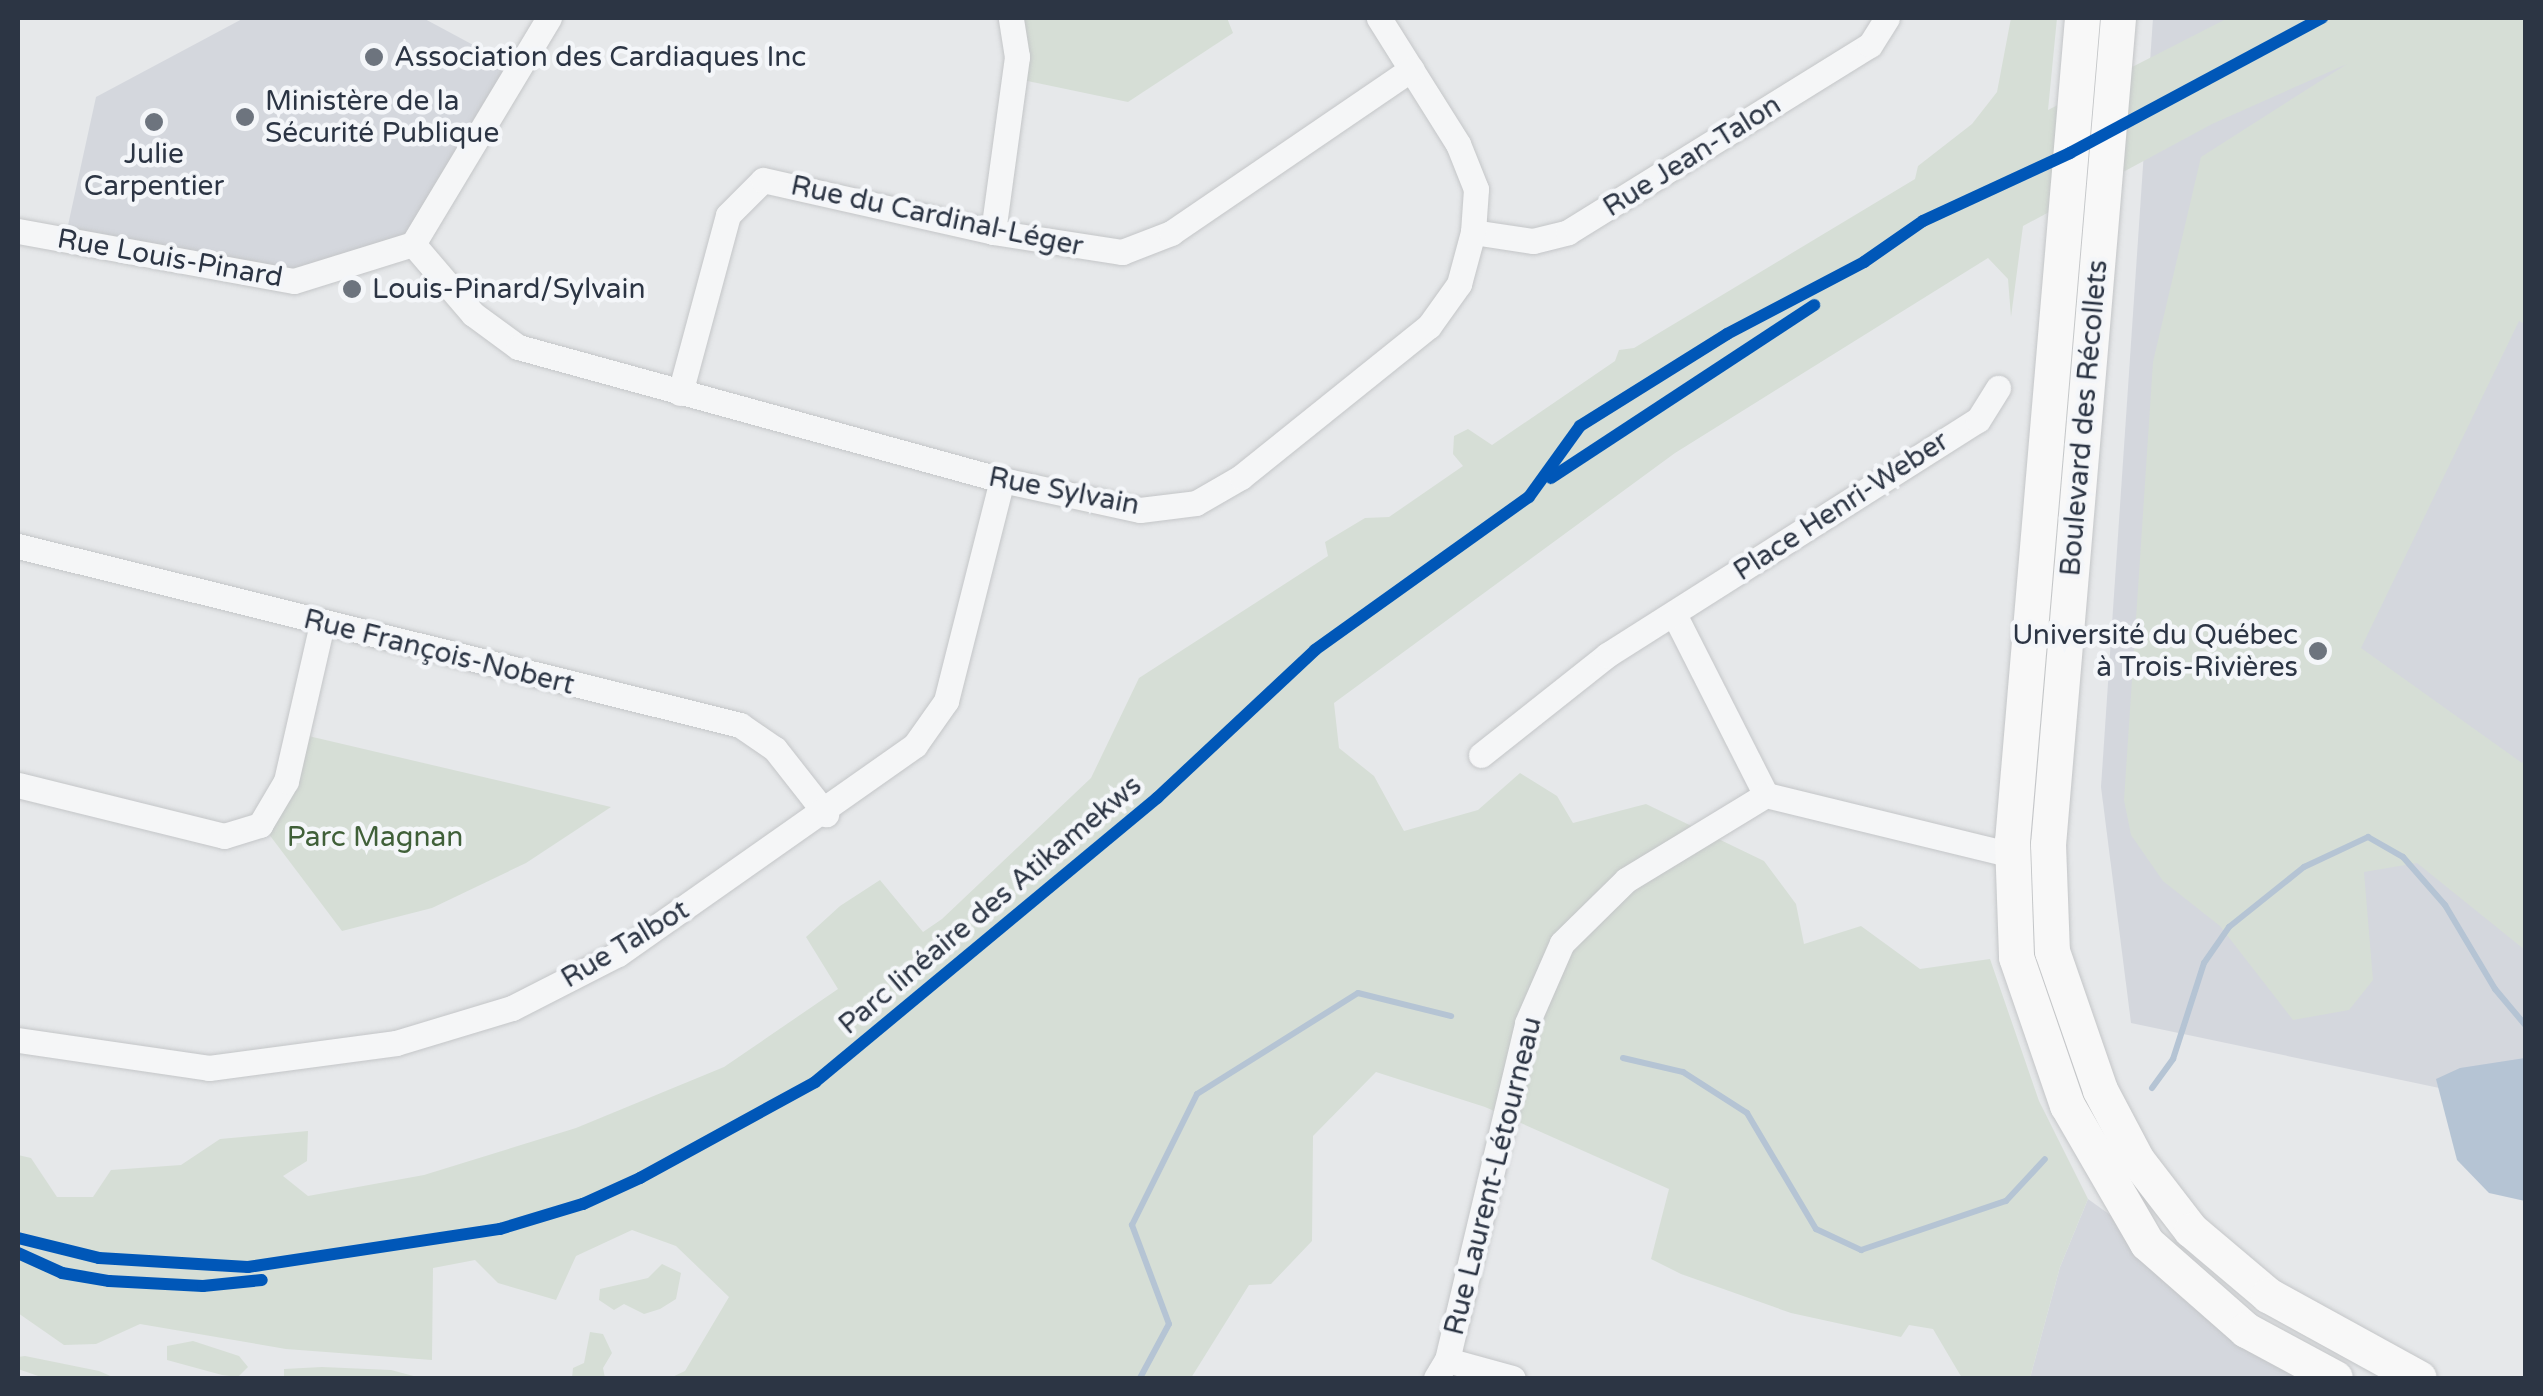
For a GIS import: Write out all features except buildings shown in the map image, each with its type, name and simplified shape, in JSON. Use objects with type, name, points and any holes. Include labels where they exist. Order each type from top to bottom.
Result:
[{"type":"main road","name":"Boulevard des Récollets","points":[[2082,18],[2012,854],[2016,957],[2067,1105],[2147,1243],[2246,1330],[2335,1378]]},
{"type":"main road","name":"Boulevard des Récollets","points":[[2118,18],[2048,844],[2052,950],[2100,1090],[2137,1160],[2191,1230],[2268,1295],[2419,1378]]},
{"type":"street","points":[[413,244],[549,18]]},
{"type":"street","points":[[992,232],[1017,58],[1011,18]]},
{"type":"street","name":"Rue Sylvain","points":[[413,244],[473,314],[518,347],[1002,480],[1140,510],[1196,503],[1241,477],[1429,326],[1459,284],[1473,232],[1476,189],[1458,144],[1379,18]]},
{"type":"street","name":"Rue Jean-Talon","points":[[1473,232],[1533,241],[1568,232],[1870,46],[1887,18]]},
{"type":"street","name":"Rue du Cardinal-Léger","points":[[680,393],[728,215],[763,180],[992,232],[1122,252],[1154,240],[1411,69]]},
{"type":"street","name":"Rue Louis-Pinard","points":[[18,231],[294,281],[413,244]]},
{"type":"street","name":"Place Henri-Weber","points":[[1481,756],[1607,655],[1978,420],[1998,388]]},
{"type":"street","name":"Rue Talbot","points":[[18,1040],[209,1068],[396,1043],[512,1008],[618,954],[826,814],[916,745],[946,701],[1002,480]]},
{"type":"street","name":"Rue François-Nobert","points":[[18,546],[740,724],[775,749],[826,814]]},
{"type":"street","points":[[1674,614],[1766,795],[2012,854]]},
{"type":"street","points":[[18,786],[224,836],[260,825],[286,781],[322,624]]},
{"type":"street","name":"Rue Laurent-Létourneau","points":[[1442,1369],[1527,1023],[1562,943],[1626,880],[1766,795]]},
{"type":"street","points":[[1442,1369],[1514,1378]]},
{"type":"shaded area","points":[[244,18],[423,18],[518,69],[413,244],[294,281],[65,239],[96,97]]},
{"type":"shaded area","name":"Université du Québec à Trois-Rivières","points":[[2153,18],[2525,18],[2525,1106],[2131,1023],[2101,787]]},
{"type":"shaded area","points":[[2088,1199],[2335,1378],[2030,1378],[2060,1267]]},
{"type":"green space","points":[[1013,18],[1227,18],[1233,33],[1128,102],[1018,79]]},
{"type":"green space","points":[[2011,18],[2057,18],[2048,110],[2228,18],[2525,18],[2525,324],[2519,321],[2361,648],[2522,763],[2525,758],[2525,950],[2417,863],[2364,872],[2373,980],[2349,1010],[2293,1020],[2220,926],[2163,881],[2131,835],[2124,800],[2153,362],[2201,157],[2347,64],[2212,124],[2023,226],[2011,317],[2008,279],[1988,258],[1675,453],[1334,703],[1339,748],[1374,776],[1404,831],[1478,810],[1520,773],[1557,796],[1573,823],[1646,804],[1764,861],[1796,904],[1804,944],[1861,926],[1920,969],[1990,959],[2039,1101],[2088,1199],[2060,1267],[2030,1378],[1962,1378],[1933,1329],[1909,1325],[1901,1337],[1791,1313],[1681,1274],[1651,1259],[1669,1189],[1485,1107],[1376,1072],[1313,1136],[1312,1241],[1271,1284],[1249,1285],[1191,1378],[670,1378],[685,1371],[729,1297],[676,1246],[632,1230],[576,1256],[556,1300],[498,1283],[475,1260],[433,1268],[432,1360],[286,1349],[140,1324],[96,1344],[64,1345],[18,1313],[18,1155],[31,1158],[57,1197],[93,1197],[111,1170],[181,1165],[220,1139],[308,1131],[307,1161],[283,1176],[308,1196],[424,1175],[576,1128],[724,1067],[838,989],[806,937],[840,906],[880,880],[923,932],[942,919],[1091,778],[1139,678],[1328,556],[1325,542],[1365,518],[1389,517],[1463,466],[1453,454],[1454,436],[1468,429],[1492,445],[1615,361],[1619,350],[1634,348],[1915,179],[1918,166],[1972,124],[1997,92]]},
{"type":"green space","name":"Parc Magnan","points":[[300,734],[611,807],[526,863],[432,908],[342,931],[262,825]]},
{"type":"green space","points":[[662,1264],[681,1273],[676,1299],[660,1309],[644,1314],[624,1304],[614,1310],[599,1300],[600,1289],[648,1278]]},
{"type":"green space","points":[[590,1332],[603,1334],[612,1353],[603,1368],[605,1378],[572,1378],[573,1368],[584,1363]]},
{"type":"green space","points":[[193,1341],[239,1356],[248,1367],[238,1377],[167,1360],[167,1346]]},
{"type":"green space","points":[[18,1357],[99,1371],[115,1378],[44,1378],[18,1369]]},
{"type":"green space","points":[[284,1369],[391,1370],[421,1378],[284,1378]]},
{"type":"water","points":[[2526,1058],[2525,1201],[2489,1193],[2457,1160],[2436,1079],[2460,1068]]},
{"type":"waterway","points":[[2152,1088],[2173,1059],[2204,963],[2229,927],[2304,867],[2368,837],[2403,857],[2445,905],[2495,989],[2526,1026]]},
{"type":"waterway","points":[[1140,1378],[1169,1324],[1132,1225],[1197,1094],[1358,993],[1451,1016]]},
{"type":"waterway","points":[[1623,1058],[1683,1072],[1747,1113],[1816,1229],[1861,1250],[2006,1201],[2045,1159]]},
{"type":"cycle path","name":"Parc linéaire des Atikamekws","points":[[18,1238],[99,1258],[248,1267],[500,1229],[583,1204],[640,1178],[815,1082],[1157,798],[1315,650],[1529,497],[1580,426],[1727,334],[1864,262],[1923,221],[2070,153],[2322,18]]},
{"type":"cycle path","points":[[1551,478],[1814,305]]},
{"type":"cycle path","points":[[18,1253],[62,1273],[109,1281],[203,1286],[262,1280]]},
{"type":"place","name":"Association des Cardiaques Inc","points":[[374,57]]},
{"type":"place","name":"Ministère de la Sécurité Publique","points":[[245,117]]},
{"type":"place","name":"Julie Carpentier","points":[[154,122]]},
{"type":"place","name":"Louis-Pinard/Sylvain","points":[[352,289]]},
{"type":"place","name":"Université du Québec à Trois-Rivières","points":[[2318,651]]}]
